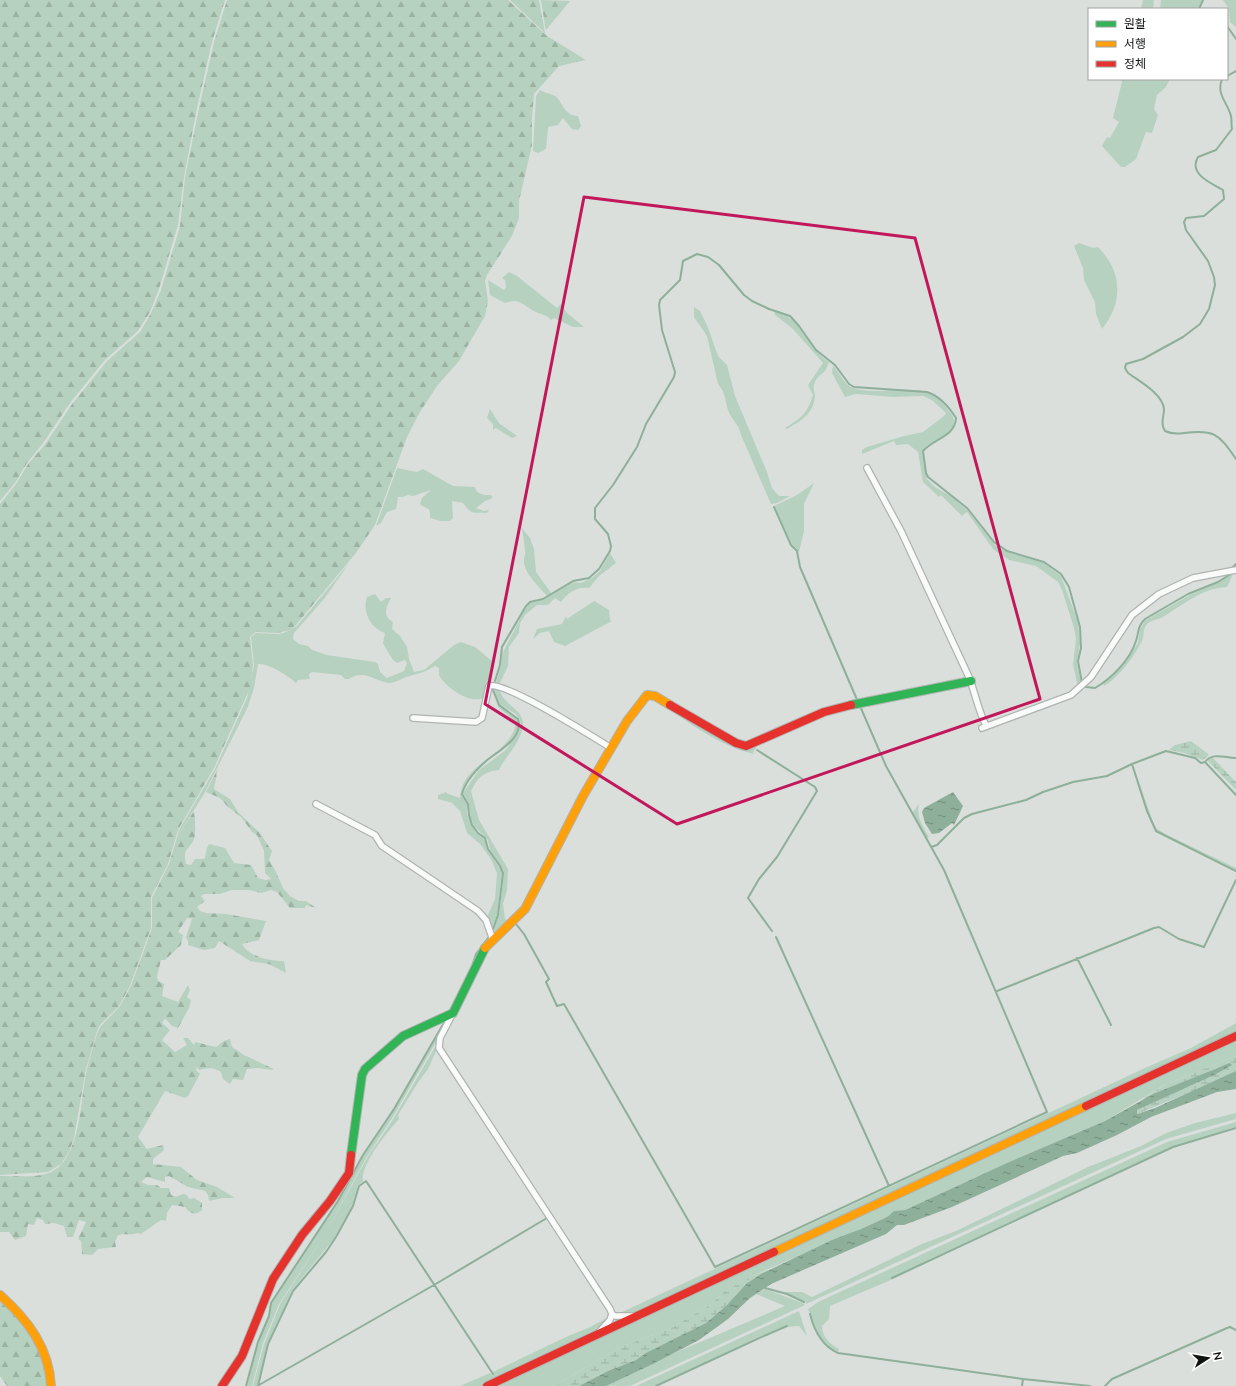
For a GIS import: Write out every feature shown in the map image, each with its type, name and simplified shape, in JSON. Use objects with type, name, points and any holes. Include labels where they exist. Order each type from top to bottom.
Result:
[{"type":"street","points":[[868,468],[904,537],[971,681],[985,727],[1071,695],[1081,688],[1105,657],[1132,615],[1159,594],[1193,578],[1236,570]]},
{"type":"street","points":[[637,1316],[615,1316],[612,1314],[439,1048],[440,1038],[484,950],[493,940],[512,924],[525,909],[583,796],[639,703],[647,695],[655,696],[728,740],[746,746],[756,743],[824,712],[971,681]]},
{"type":"street","points":[[413,718],[476,722],[482,718],[489,686],[496,686],[522,696],[611,748]]},
{"type":"street","points":[[316,804],[375,835],[382,846],[478,910],[486,920],[493,940]]},
{"type":"street","points":[[222,1386],[242,1356],[273,1279],[302,1235],[330,1201],[349,1173],[352,1164],[362,1075],[365,1070],[404,1036],[453,1013]]},
{"type":"street","points":[[488,1386],[1236,1036]]},
{"type":"street","points":[[0,1295],[21,1316],[38,1340],[51,1375],[51,1386]]},
{"type":"street","points":[[594,1336],[610,1320],[612,1314]]},
{"type":"highlighted area","points":[[584,197],[915,238],[1040,699],[677,824],[485,704]]},
{"type":"green space","points":[[0,0],[225,0],[212,42],[197,108],[184,177],[178,225],[159,289],[150,312],[138,331],[105,360],[70,403],[44,442],[27,463],[15,483],[0,501]]},
{"type":"green space","points":[[227,0],[508,0],[547,36],[586,60],[559,66],[534,94],[532,145],[519,201],[519,218],[512,236],[487,275],[485,281],[488,301],[485,316],[459,361],[437,386],[420,412],[407,437],[375,525],[356,553],[296,625],[290,630],[278,633],[256,632],[250,637],[253,665],[250,688],[214,768],[178,830],[168,864],[151,897],[151,928],[130,986],[119,1006],[100,1025],[97,1031],[86,1069],[74,1138],[69,1152],[61,1164],[48,1172],[0,1175],[0,504],[16,484],[28,464],[46,443],[72,404],[107,361],[140,332],[151,313],[161,290],[180,226],[185,177],[199,108],[214,42]]},
{"type":"green space","points":[[510,0],[539,0],[545,33]]},
{"type":"green space","points":[[541,0],[570,1],[546,30],[545,26]]},
{"type":"green space","points":[[1143,0],[1154,0],[1153,8],[1141,8]]},
{"type":"green space","points":[[1161,0],[1202,0],[1198,8],[1160,8]]},
{"type":"green space","points":[[1223,0],[1236,0],[1236,27],[1230,22],[1229,9]]},
{"type":"green space","points":[[1121,80],[1170,80],[1166,87],[1157,95],[1154,109],[1158,115],[1152,133],[1146,132],[1136,159],[1125,167],[1121,167],[1102,146],[1107,137],[1110,138],[1119,122],[1113,118]]},
{"type":"green space","points":[[540,90],[555,96],[569,113],[578,116],[581,126],[578,130],[572,129],[563,118],[558,125],[548,127],[546,149],[538,153],[533,151],[536,96]]},
{"type":"green space","points":[[1079,243],[1094,248],[1098,247],[1106,256],[1116,276],[1117,298],[1109,319],[1102,329],[1096,314],[1095,302],[1084,280],[1083,268],[1074,246]]},
{"type":"green space","points":[[509,272],[517,276],[557,308],[561,304],[567,313],[584,327],[573,327],[554,318],[551,320],[521,303],[510,301],[505,303],[490,295],[488,280],[504,290],[506,287],[505,280],[502,278]]},
{"type":"green space","points":[[694,307],[700,311],[707,325],[718,356],[727,365],[735,396],[767,472],[772,488],[779,496],[790,496],[777,503],[771,504],[739,429],[729,413],[723,393],[718,384],[707,336],[694,317]]},
{"type":"green space","points":[[774,311],[784,314],[791,319],[821,356],[829,362],[826,370],[814,384],[814,403],[809,413],[787,429],[785,428],[803,415],[806,411],[813,395],[808,385],[823,363],[793,329],[775,315]]},
{"type":"green space","points":[[833,365],[844,381],[853,388],[872,391],[924,391],[935,395],[942,401],[953,417],[954,424],[947,434],[929,444],[922,451],[927,479],[935,487],[952,497],[967,510],[997,547],[1013,554],[1044,563],[1061,576],[1078,622],[1080,643],[1077,663],[1082,685],[1078,687],[1073,665],[1076,639],[1074,628],[1058,582],[1036,566],[1009,560],[993,549],[967,512],[962,516],[941,495],[939,497],[923,482],[918,452],[908,444],[896,445],[894,441],[862,454],[862,450],[867,447],[923,432],[946,413],[932,400],[923,396],[893,397],[856,394],[845,397],[832,373]]},
{"type":"green space","points":[[490,409],[499,423],[517,436],[512,438],[496,428],[493,430],[493,424],[487,418]]},
{"type":"green space","points":[[397,468],[417,472],[423,469],[453,486],[475,487],[477,492],[483,495],[491,495],[493,498],[485,501],[476,508],[484,511],[489,510],[487,513],[471,512],[463,503],[452,501],[453,518],[450,521],[441,521],[430,518],[429,509],[420,504],[422,498],[431,490],[413,496],[408,495],[398,497],[396,509],[387,512],[381,523],[376,526]]},
{"type":"green space","points":[[814,483],[804,504],[804,531],[799,552],[792,544],[774,506],[797,495]]},
{"type":"green space","points":[[521,527],[530,538],[534,549],[536,572],[551,593],[547,596],[533,581],[525,567],[525,552]]},
{"type":"green space","points":[[610,553],[616,563],[599,576],[589,588],[581,588],[573,591],[561,602],[555,598],[548,605],[537,605],[525,615],[520,623],[519,633],[509,647],[508,666],[499,685],[496,683],[503,652],[524,611],[530,603],[543,600],[571,582],[581,583],[592,578],[600,571]]},
{"type":"green space","points":[[350,562],[324,599],[294,633],[293,639],[299,644],[308,646],[312,650],[327,655],[375,662],[378,664],[380,672],[387,678],[404,671],[407,663],[405,660],[397,663],[393,660],[383,643],[385,633],[380,631],[371,623],[368,618],[366,608],[367,597],[375,594],[381,602],[386,598],[391,598],[386,614],[387,617],[393,622],[392,629],[400,636],[407,647],[409,659],[414,672],[424,670],[454,645],[461,642],[475,647],[492,661],[494,665],[485,697],[473,699],[452,690],[442,680],[439,675],[439,668],[435,666],[424,672],[391,683],[365,675],[345,679],[341,675],[312,672],[309,674],[310,679],[298,680],[296,683],[278,670],[258,664],[254,688],[247,709],[204,794],[177,837],[179,830],[215,769],[247,698],[254,665],[251,637],[256,633],[279,634],[297,626]]},
{"type":"green space","points":[[1230,573],[1233,574],[1227,587],[1218,588],[1200,594],[1161,618],[1148,623],[1144,629],[1142,641],[1135,654],[1121,672],[1104,686],[1103,684],[1128,658],[1138,643],[1140,629],[1146,620],[1190,595],[1220,582]]},
{"type":"green space","points":[[594,601],[609,610],[610,620],[612,621],[565,646],[554,642],[549,631],[540,633],[533,639],[537,629],[562,624],[566,616],[567,619]]},
{"type":"green space","points":[[495,686],[499,688],[504,699],[518,712],[522,719],[523,726],[517,742],[499,770],[489,772],[482,776],[476,782],[471,791],[479,820],[508,869],[507,890],[503,904],[505,919],[511,922],[495,935],[493,931],[499,915],[504,871],[490,850],[488,840],[474,826],[470,817],[469,803],[463,793],[479,770],[506,750],[521,726],[520,720],[516,714],[499,704],[494,690]]},
{"type":"green space","points":[[653,697],[739,748],[746,749],[754,745],[756,748],[753,752],[754,754],[728,745],[701,731]]},
{"type":"green space","points":[[496,701],[501,707],[514,715],[519,724],[517,731],[505,747],[484,762],[466,781],[477,767],[506,743],[512,734],[516,722],[499,708]]},
{"type":"green space","points":[[1191,741],[1209,755],[1203,760],[1184,753],[1169,750],[1175,745]]},
{"type":"green space","points":[[1212,757],[1236,782],[1236,790],[1208,761]]},
{"type":"green space","points":[[1133,765],[1153,822],[1157,829],[1236,868],[1236,870],[1156,830],[1147,811]]},
{"type":"green space","points":[[218,768],[214,789],[230,799],[238,812],[259,832],[272,851],[269,860],[283,888],[290,896],[299,901],[306,901],[316,908],[306,905],[305,908],[290,908],[277,892],[271,890],[261,893],[249,890],[232,890],[220,894],[204,894],[201,896],[205,901],[197,907],[200,911],[266,921],[259,940],[242,944],[255,955],[266,959],[284,961],[286,973],[269,964],[250,961],[219,941],[215,948],[204,950],[188,945],[186,937],[192,919],[187,918],[178,932],[183,935],[181,945],[165,960],[161,960],[157,976],[158,981],[164,984],[162,996],[178,1002],[188,985],[190,990],[187,997],[191,1000],[189,1008],[178,1028],[172,1026],[165,1018],[162,1023],[170,1030],[162,1040],[175,1052],[187,1045],[183,1038],[188,1038],[194,1045],[195,1042],[216,1047],[224,1041],[230,1039],[232,1047],[244,1055],[274,1069],[247,1069],[243,1080],[233,1079],[230,1084],[223,1079],[221,1072],[210,1068],[199,1070],[197,1067],[196,1070],[200,1074],[188,1096],[185,1098],[165,1091],[138,1137],[147,1149],[163,1145],[164,1150],[153,1159],[153,1164],[181,1167],[197,1180],[217,1187],[235,1198],[223,1198],[209,1201],[208,1195],[205,1191],[188,1187],[169,1176],[165,1177],[165,1182],[147,1177],[141,1182],[148,1185],[157,1185],[161,1188],[169,1188],[171,1195],[176,1197],[183,1194],[187,1195],[189,1199],[194,1198],[202,1203],[202,1210],[195,1214],[185,1207],[172,1205],[167,1213],[166,1221],[161,1220],[141,1234],[118,1235],[115,1242],[116,1247],[98,1249],[92,1255],[82,1254],[81,1241],[78,1239],[86,1222],[79,1220],[73,1237],[67,1237],[64,1226],[54,1223],[45,1224],[43,1220],[37,1218],[34,1225],[28,1224],[26,1236],[15,1240],[9,1232],[0,1232],[0,1176],[46,1174],[61,1164],[69,1154],[78,1126],[87,1069],[98,1031],[120,1006],[131,986],[152,928],[152,898],[169,864],[177,837],[194,811],[195,837],[185,854],[186,864],[191,865],[195,859],[204,859],[209,844],[225,848],[234,863],[251,865],[258,878],[265,880],[271,879],[265,873],[264,851],[257,835],[252,832],[242,818],[227,806],[220,798],[206,792]]},
{"type":"green space","points":[[446,792],[460,798],[461,793],[467,803],[467,814],[471,823],[476,832],[484,838],[488,850],[502,872],[497,915],[492,929],[488,915],[495,899],[497,873],[491,859],[480,844],[467,833],[460,811],[452,803],[438,799],[438,795]]},
{"type":"green space","points":[[919,804],[918,813],[922,825],[929,837],[927,838],[912,813]]},
{"type":"green space","points":[[446,1021],[439,1037],[391,1120],[366,1158],[324,1236],[279,1304],[263,1343],[252,1386],[247,1386],[258,1342],[269,1316],[271,1303],[339,1201],[364,1155],[394,1109]]},
{"type":"green space","points":[[1236,1023],[1236,1034],[636,1313],[620,1313],[1147,1067],[1191,1048]]},
{"type":"green space","points":[[1236,1038],[1236,1056],[1164,1085],[1105,1121],[1009,1162],[905,1210],[894,1211],[887,1217],[861,1229],[752,1276],[725,1291],[710,1305],[671,1328],[621,1347],[554,1386],[492,1386]]},
{"type":"green space","points":[[435,1047],[437,1049],[428,1069],[398,1115],[399,1119],[370,1158],[363,1174],[363,1181],[358,1185],[352,1206],[333,1240],[292,1290],[267,1344],[259,1384],[258,1386],[253,1386],[264,1344],[280,1304],[324,1236],[367,1158],[392,1121]]},
{"type":"green space","points":[[1236,1056],[1236,1071],[1227,1077],[1137,1114],[1137,1110],[1226,1068],[1217,1068],[1141,1100],[1164,1085]]},
{"type":"green space","points":[[1236,1113],[1236,1119],[1166,1139],[806,1304],[805,1301],[779,1292],[802,1292],[812,1297],[922,1244],[956,1231],[1088,1167],[1141,1146],[1166,1133],[1195,1123]]},
{"type":"green space","points":[[1236,1122],[1236,1127],[1173,1147],[893,1279],[830,1306],[829,1319],[822,1326],[822,1330],[827,1340],[839,1349],[838,1352],[826,1345],[818,1334],[808,1309],[818,1302],[1167,1142]]},
{"type":"green space","points":[[771,1269],[746,1284],[727,1305],[706,1323],[636,1360],[608,1371],[579,1386],[554,1386],[621,1347],[671,1328],[710,1305],[725,1291],[752,1276]]},
{"type":"green space","points":[[765,1289],[805,1305],[630,1386],[606,1386],[679,1351],[785,1306],[756,1294]]},
{"type":"green space","points":[[0,1298],[22,1319],[42,1353],[50,1386],[7,1386],[0,1376]]},
{"type":"green space","points":[[799,1311],[807,1336],[799,1326],[787,1326],[756,1338],[655,1386],[636,1386]]},
{"type":"green space","points":[[607,1318],[591,1336],[484,1386],[460,1386],[490,1373],[492,1375],[494,1374],[493,1372]]},
{"type":"water","points":[[953,792],[963,806],[954,825],[952,823],[939,833],[932,834],[925,823],[922,812],[924,808]]},
{"type":"water","points":[[1230,1063],[1232,1065],[1216,1074],[1137,1110],[1137,1114],[1155,1108],[1236,1071],[1236,1089],[1217,1092],[1151,1117],[1117,1135],[1077,1153],[1063,1156],[952,1207],[904,1225],[897,1225],[886,1234],[771,1284],[750,1298],[728,1319],[699,1340],[653,1364],[606,1386],[579,1386],[608,1371],[636,1360],[646,1353],[706,1323],[727,1305],[746,1284],[761,1274],[832,1240],[887,1217],[894,1211],[905,1210],[1009,1162],[1105,1121],[1153,1094]]},
{"type":"waterway","points":[[1199,8],[1203,0]]},
{"type":"waterway","points":[[1228,27],[1236,39]]},
{"type":"waterway","points":[[1228,75],[1236,71]]},
{"type":"waterway","points":[[1222,80],[1220,85],[1221,94],[1231,116],[1232,129],[1216,150],[1198,157],[1196,168],[1202,177],[1223,190],[1224,199],[1204,216],[1186,218],[1184,222],[1186,230],[1208,261],[1214,277],[1215,285],[1209,309],[1200,324],[1183,337],[1143,359],[1126,364],[1125,368],[1128,373],[1150,388],[1160,398],[1164,409],[1162,423],[1165,431],[1176,434],[1202,432],[1215,435],[1225,444],[1236,459]]},
{"type":"waterway","points":[[495,681],[500,665],[502,647],[526,606],[530,602],[543,599],[573,581],[589,578],[599,569],[610,551],[611,546],[608,534],[595,519],[595,508],[613,485],[637,447],[646,424],[674,377],[675,372],[662,330],[659,305],[660,300],[680,280],[683,261],[697,254],[708,257],[719,265],[744,295],[752,301],[790,316],[816,350],[835,365],[849,384],[854,387],[927,392],[936,396],[947,406],[956,418],[955,424],[948,433],[923,451],[926,473],[928,477],[967,508],[994,542],[1007,551],[1044,562],[1061,574],[1069,587],[1080,627],[1081,648],[1078,661],[1082,683]]},
{"type":"waterway","points":[[774,507],[791,545],[797,551],[800,567],[858,702]]},
{"type":"waterway","points":[[1233,567],[1236,564]]},
{"type":"waterway","points":[[1086,687],[1095,688],[1120,668],[1133,648],[1139,627],[1145,619],[1188,594],[1218,582],[1229,575]]},
{"type":"waterway","points":[[493,690],[499,705],[518,719],[519,726],[517,732],[508,744],[486,761],[475,772],[462,794],[468,804],[472,825],[478,833],[485,838],[488,849],[503,873],[498,915],[493,929]]},
{"type":"waterway","points":[[516,924],[524,934],[549,979],[546,982],[557,1006],[564,1004],[715,1267],[1047,1112],[944,870],[886,766],[860,706]]},
{"type":"waterway","points":[[757,750],[815,787],[817,791],[777,857],[759,879],[748,898],[772,931]]},
{"type":"waterway","points":[[1132,764],[1166,751],[1195,758],[1201,763],[1205,762],[1236,795]]},
{"type":"waterway","points":[[1205,762],[1211,757],[1215,756],[1236,758]]},
{"type":"waterway","points":[[931,847],[937,845],[964,818],[972,814],[1026,800],[1043,792],[1073,782],[1107,776],[1132,764],[1147,811],[1156,831],[1236,871]]},
{"type":"waterway","points":[[997,991],[1154,928],[1159,927],[1179,939],[1204,947],[1236,880]]},
{"type":"waterway","points":[[776,937],[889,1186]]},
{"type":"waterway","points":[[473,963],[476,954],[488,938]]},
{"type":"waterway","points":[[1077,958],[1111,1025]]},
{"type":"waterway","points":[[246,1386],[258,1342],[269,1316],[271,1303],[338,1201],[363,1155],[394,1109],[445,1021]]},
{"type":"waterway","points":[[892,1278],[1173,1147],[1236,1128]]},
{"type":"waterway","points":[[258,1386],[268,1344],[293,1291],[326,1252],[336,1237],[353,1206],[359,1186],[366,1181],[493,1374]]},
{"type":"waterway","points":[[259,1385],[434,1285],[547,1218]]},
{"type":"waterway","points":[[765,1288],[787,1294],[804,1302]]},
{"type":"waterway","points":[[810,1314],[816,1332],[823,1342],[838,1353],[1023,1379],[1090,1386]]},
{"type":"waterway","points":[[656,1386],[787,1326]]},
{"type":"waterway","points":[[1105,1386],[1112,1379],[1227,1328],[1230,1327],[1236,1330]]},
{"type":"waterway","points":[[1022,1386],[1023,1379]]},
{"type":"traffic: fast","points":[[851,705],[971,681]]},
{"type":"traffic: fast","points":[[351,1155],[362,1075],[365,1069],[403,1036],[453,1013],[485,948]]},
{"type":"traffic: slow","points":[[485,948],[525,909],[583,796],[627,721],[647,695],[655,696],[670,705]]},
{"type":"traffic: slow","points":[[774,1252],[1086,1106]]},
{"type":"traffic: slow","points":[[0,1295],[20,1314],[35,1336],[46,1359],[51,1386]]},
{"type":"traffic: jam","points":[[670,705],[736,743],[746,746],[824,712],[851,705]]},
{"type":"traffic: jam","points":[[1086,1106],[1236,1036]]},
{"type":"traffic: jam","points":[[222,1386],[242,1356],[273,1279],[302,1235],[330,1201],[349,1173],[351,1155]]},
{"type":"traffic: jam","points":[[487,1386],[774,1252]]}]
